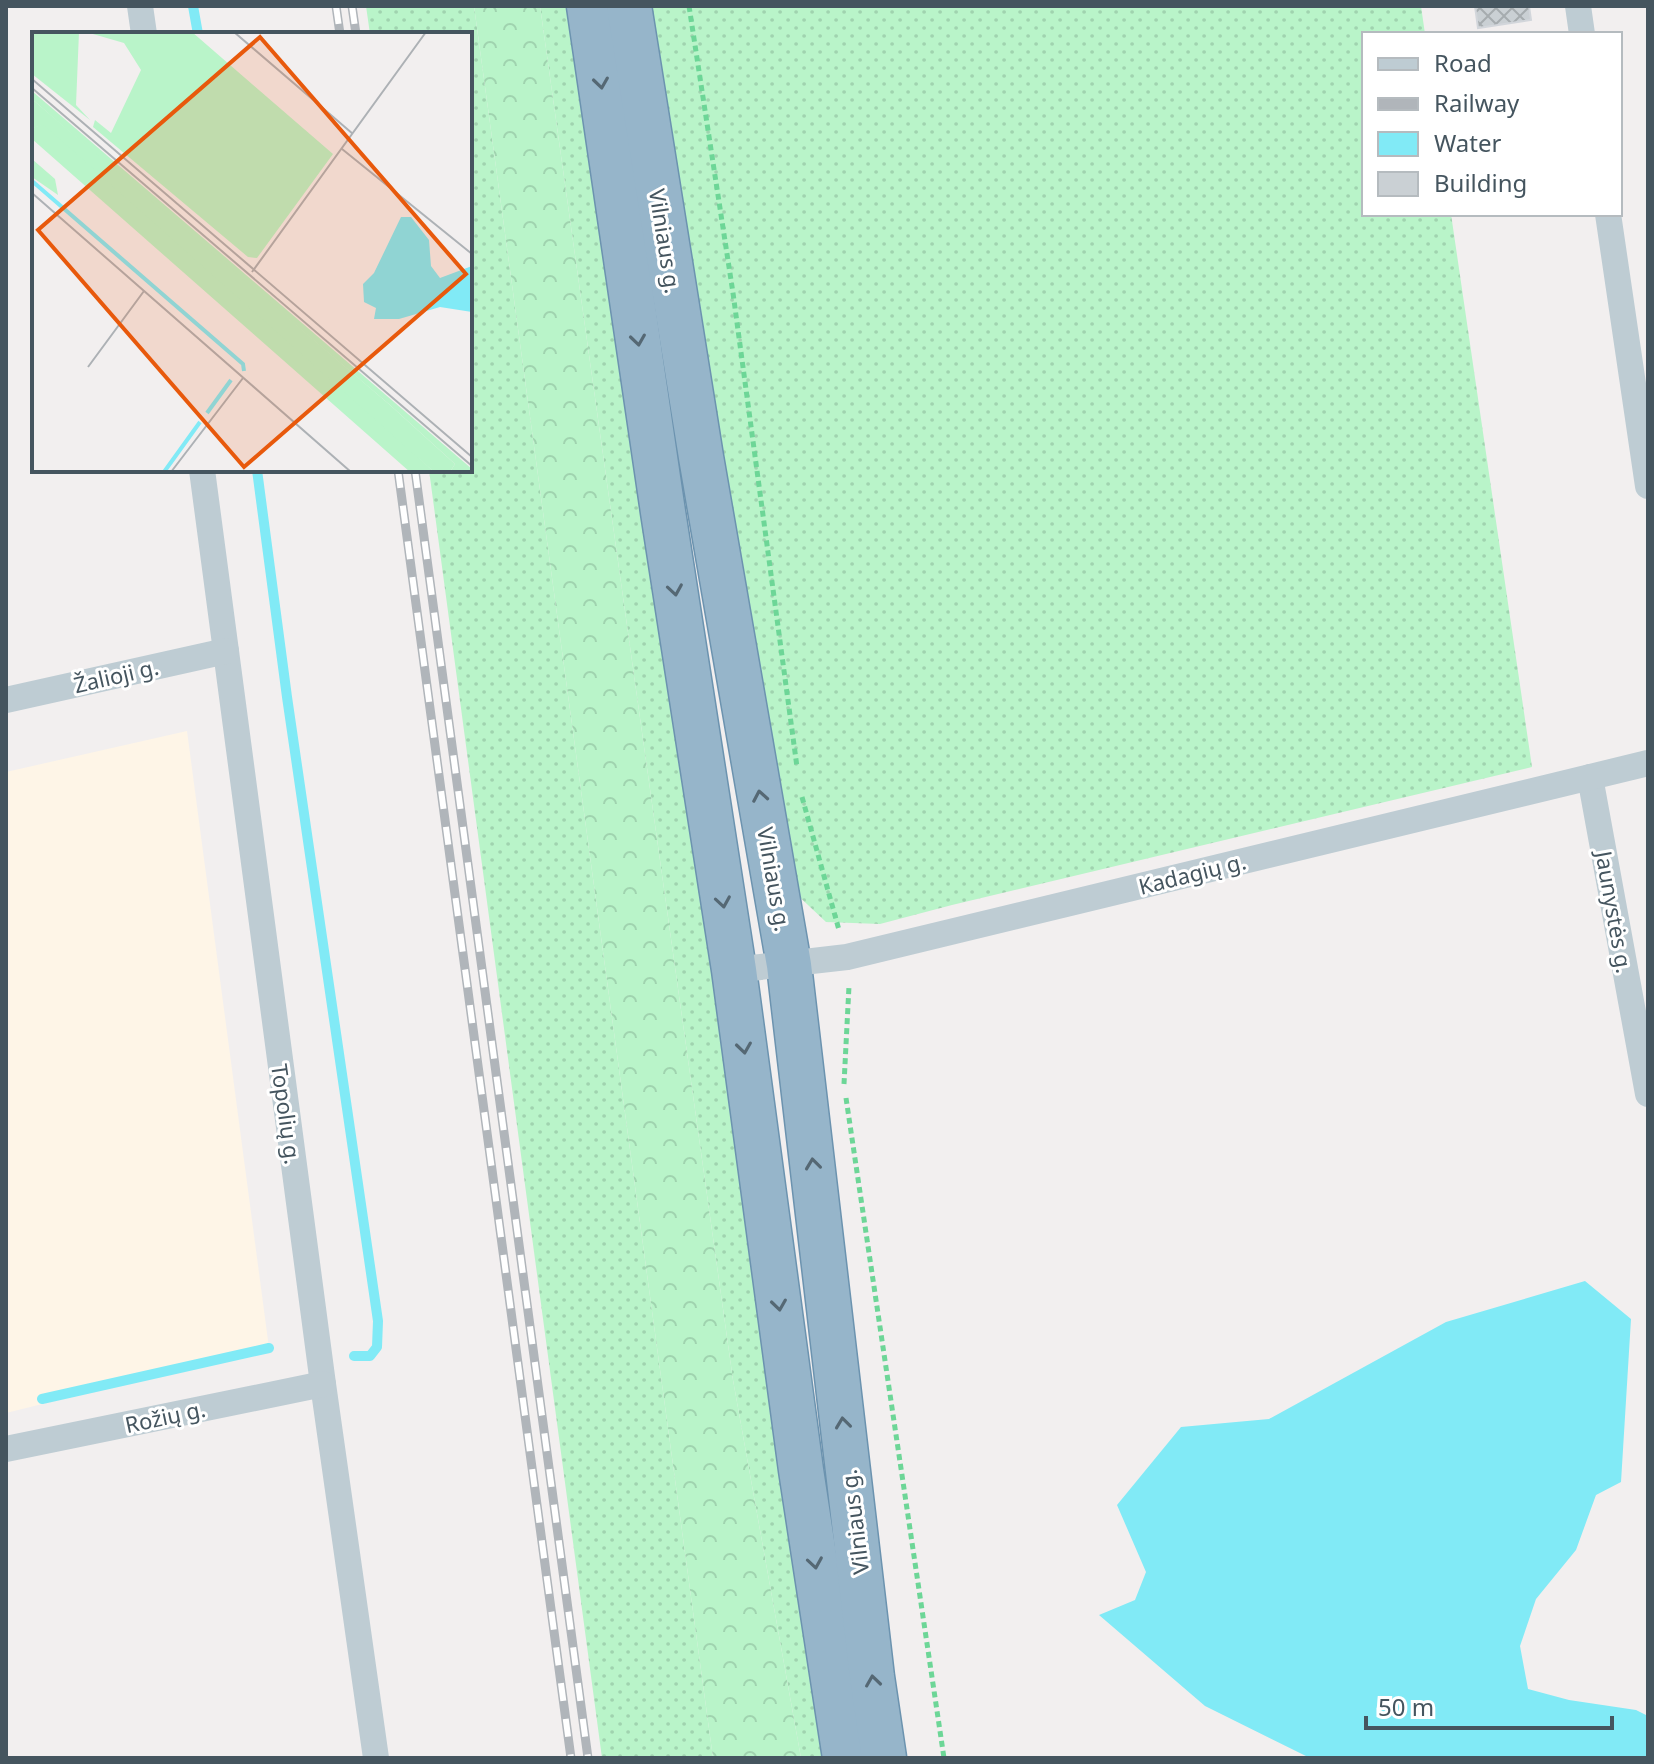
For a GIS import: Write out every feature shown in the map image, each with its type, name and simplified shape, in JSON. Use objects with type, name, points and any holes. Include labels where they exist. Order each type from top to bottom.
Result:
[{"type":"highway","name":"Vilniaus g.","points":[[589,6],[734,970],[801,1470],[845,1758]]},
{"type":"highway","name":"Vilniaus g.","points":[[629,6],[701,457],[789,965],[884,1758]]},
{"type":"street","points":[[140,6],[144,32]]},
{"type":"street","points":[[1578,6],[1582,32]]},
{"type":"street","points":[[1608,216],[1648,486]]},
{"type":"street","name":"Topolių g.","points":[[202,472],[323,1384],[376,1758]]},
{"type":"street","name":"Žalioji g.","points":[[6,700],[226,651]]},
{"type":"street","name":"Kadagių g.","points":[[734,970],[847,957],[1648,763]]},
{"type":"street","name":"Jaunystės g.","points":[[1590,777],[1648,1094]]},
{"type":"street","name":"Rožių g.","points":[[6,1449],[323,1384]]},
{"type":"path","points":[[689,6],[733,293],[798,774]]},
{"type":"path","points":[[800,790],[847,957],[849,991],[844,1083],[944,1758]]},
{"type":"shaded area","points":[[187,731],[269,1348],[6,1413],[6,772]]},
{"type":"green space","points":[[366,6],[474,6],[713,1758],[602,1758],[429,472],[472,472],[472,32],[370,32]]},
{"type":"green space","points":[[474,6],[540,6],[733,1380],[801,1758],[713,1758]]},
{"type":"green space","points":[[540,6],[578,6],[831,1758],[801,1758],[733,1380]]},
{"type":"green space","points":[[651,6],[1421,6],[1425,32],[1362,32],[1362,216],[1451,216],[1532,767],[880,924],[826,922],[791,889]]},
{"type":"water","points":[[1585,1281],[1631,1319],[1621,1482],[1596,1495],[1576,1550],[1536,1599],[1520,1646],[1528,1689],[1569,1700],[1636,1710],[1648,1716],[1648,1758],[1310,1758],[1205,1706],[1099,1615],[1135,1600],[1146,1572],[1117,1505],[1181,1427],[1269,1419],[1446,1322]]},
{"type":"building","points":[[1475,6],[1529,6],[1531,20],[1478,28]]},
{"type":"waterway","points":[[193,6],[198,32]]},
{"type":"waterway","points":[[257,472],[378,1321],[377,1347],[370,1356],[354,1356]]},
{"type":"waterway","points":[[42,1399],[269,1348]]},
{"type":"railway","points":[[336,6],[340,32]]},
{"type":"railway","points":[[352,6],[356,32]]},
{"type":"railway","points":[[398,472],[571,1758]]},
{"type":"railway","points":[[415,472],[588,1758]]}]
